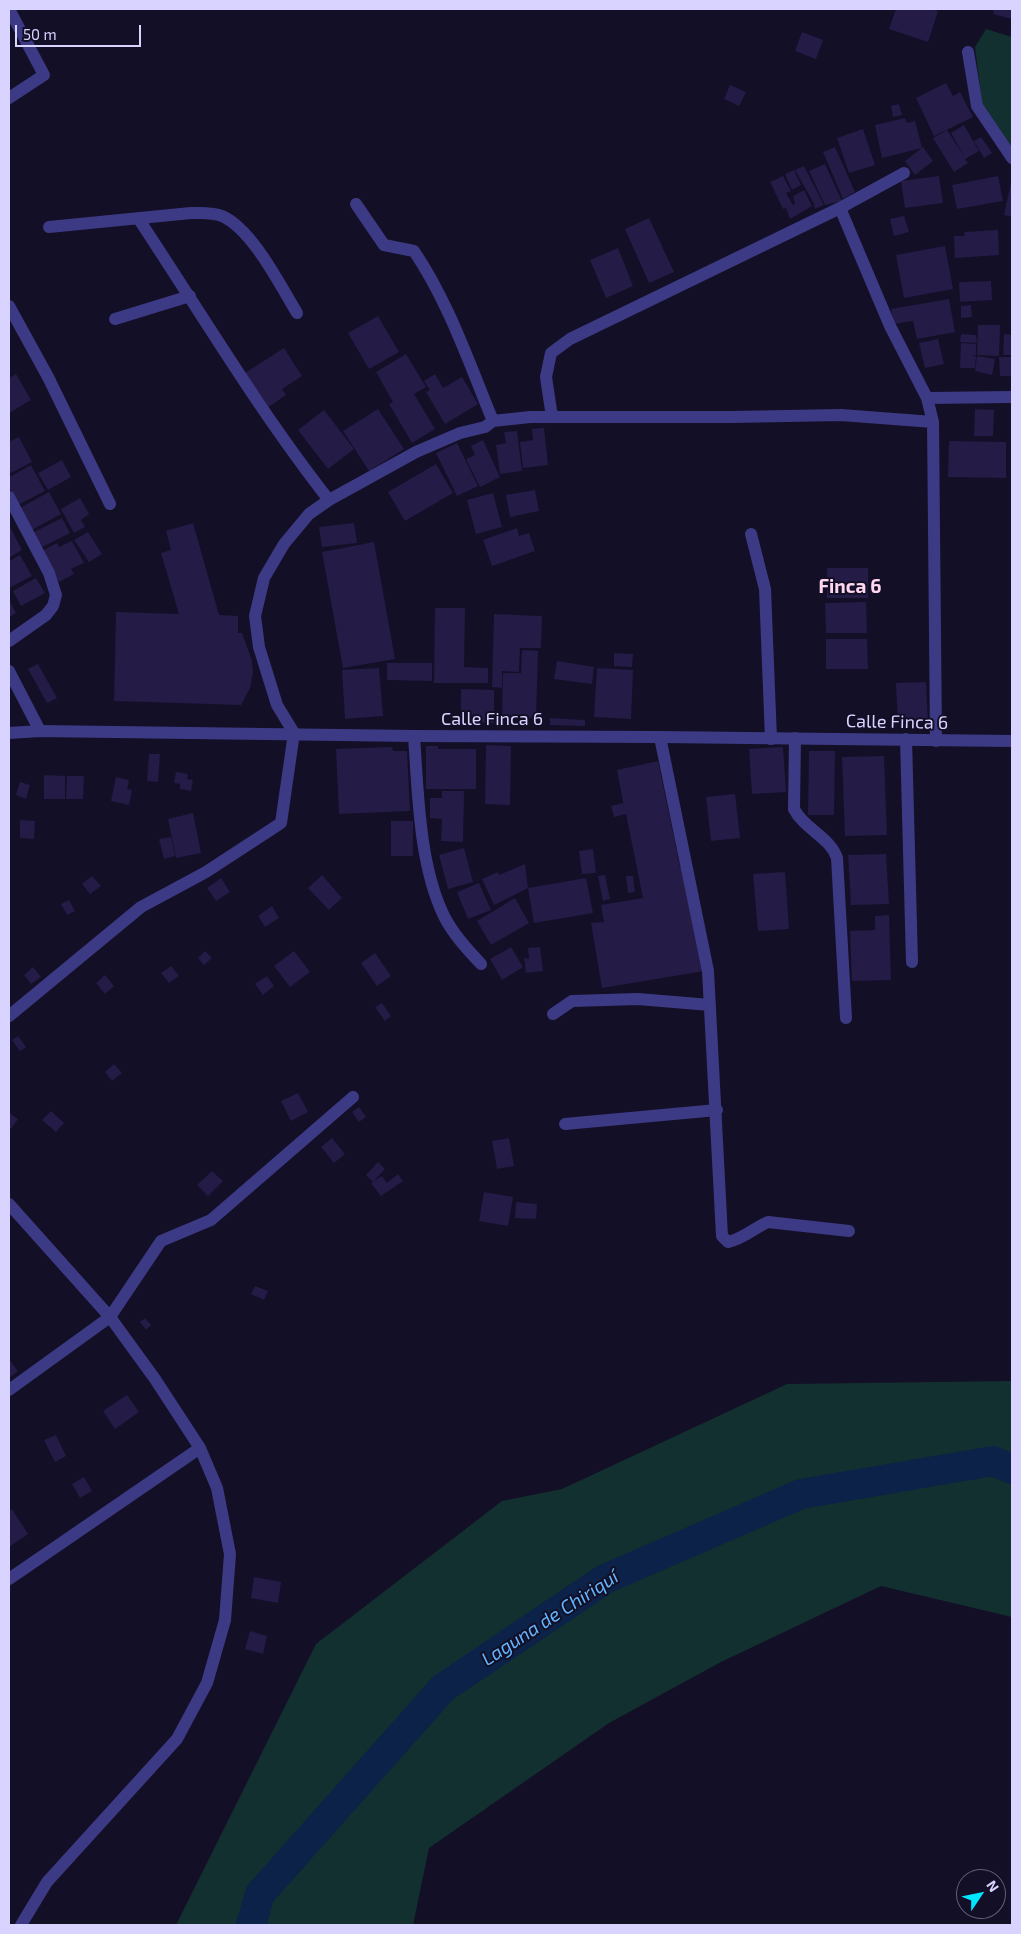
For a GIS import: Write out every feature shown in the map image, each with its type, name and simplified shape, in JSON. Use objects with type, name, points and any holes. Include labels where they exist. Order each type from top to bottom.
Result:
[{"type":"street","points":[[9,9],[44,75],[9,98]]},
{"type":"street","points":[[968,52],[977,106],[1012,158]]},
{"type":"street","points":[[552,416],[546,377],[551,353],[570,339],[840,208],[904,173]]},
{"type":"street","points":[[356,204],[384,245],[414,251],[428,272],[442,297],[493,421]]},
{"type":"street","points":[[840,208],[890,326],[927,398],[933,422],[936,741]]},
{"type":"street","points":[[49,227],[191,213],[208,213],[222,216],[247,235],[297,313]]},
{"type":"street","points":[[138,218],[249,389],[303,468],[329,500]]},
{"type":"street","points":[[115,320],[190,296]]},
{"type":"street","points":[[9,306],[48,377],[110,504]]},
{"type":"street","points":[[927,398],[1012,397]]},
{"type":"street","points":[[9,1016],[141,907],[206,872],[281,823],[294,733],[277,705],[259,647],[255,616],[264,578],[284,544],[309,514],[329,500],[416,452],[460,433],[485,427],[493,421],[552,416],[732,417],[842,415],[933,422]]},
{"type":"street","points":[[9,497],[49,573],[56,595],[53,606],[46,615],[9,642]]},
{"type":"street","points":[[751,534],[765,588],[771,739]]},
{"type":"street","points":[[9,671],[40,731]]},
{"type":"street","name":"Calle Finca 6","points":[[9,734],[40,731],[1012,741]]},
{"type":"street","points":[[414,736],[420,816],[430,879],[444,916],[460,942],[481,964]]},
{"type":"street","points":[[660,737],[708,971],[717,1110],[722,1236],[728,1242],[738,1240],[756,1227],[768,1222],[849,1231]]},
{"type":"street","points":[[795,738],[794,809],[798,818],[834,849],[838,858],[846,1018]]},
{"type":"street","points":[[906,739],[912,962]]},
{"type":"street","points":[[553,1014],[572,1001],[638,999],[710,1005]]},
{"type":"street","points":[[9,1390],[110,1317],[161,1241],[211,1220],[353,1097]]},
{"type":"street","points":[[565,1124],[717,1110]]},
{"type":"street","points":[[11,1210],[110,1317],[155,1379],[200,1448],[216,1488],[230,1554],[225,1620],[207,1683],[178,1740],[47,1882],[21,1925]]},
{"type":"street","points":[[9,1579],[200,1448]]},
{"type":"green space","points":[[986,29],[1012,37],[1012,150],[982,103],[975,47]]},
{"type":"green space","points":[[1012,1381],[1012,1617],[881,1586],[721,1662],[609,1723],[429,1848],[413,1925],[176,1925],[316,1644],[502,1501],[562,1489],[787,1384]]},
{"type":"building","points":[[896,9],[930,9],[938,11],[928,42],[889,29]]},
{"type":"building","points":[[994,9],[1012,9],[1012,19],[993,14]]},
{"type":"building","points":[[802,32],[823,40],[816,59],[795,51]]},
{"type":"building","points":[[946,83],[953,96],[960,92],[973,117],[934,136],[916,98]]},
{"type":"building","points":[[730,85],[746,92],[739,106],[724,99]]},
{"type":"building","points":[[899,104],[902,115],[893,117],[891,106]]},
{"type":"building","points":[[905,118],[907,123],[915,121],[922,148],[882,158],[875,125]]},
{"type":"building","points":[[964,125],[979,151],[965,159],[968,163],[954,172],[933,138],[947,130],[964,156],[951,133]]},
{"type":"building","points":[[863,129],[875,165],[849,173],[837,138]]},
{"type":"building","points":[[981,137],[992,153],[984,158],[974,141]]},
{"type":"building","points":[[835,147],[855,192],[843,199],[823,152]]},
{"type":"building","points":[[923,147],[933,161],[915,175],[905,161]]},
{"type":"building","points":[[825,164],[842,201],[825,205],[809,171]]},
{"type":"building","points":[[804,166],[824,205],[815,209],[795,170]]},
{"type":"building","points":[[794,170],[801,185],[792,190],[785,174]]},
{"type":"building","points":[[783,176],[791,191],[786,193],[793,205],[795,204],[793,196],[804,190],[812,206],[790,219],[786,208],[783,209],[770,182]]},
{"type":"building","points":[[939,176],[943,203],[905,208],[901,181]]},
{"type":"building","points":[[998,176],[1003,201],[957,209],[952,185]]},
{"type":"building","points":[[1012,184],[1012,217],[1004,215]]},
{"type":"building","points":[[904,216],[909,232],[894,236],[890,219]]},
{"type":"building","points":[[649,218],[674,272],[649,283],[625,229]]},
{"type":"building","points":[[998,230],[999,255],[955,258],[954,236],[965,236],[964,232]]},
{"type":"building","points":[[945,246],[953,289],[904,298],[896,255]]},
{"type":"building","points":[[618,248],[633,286],[606,298],[590,260]]},
{"type":"building","points":[[991,281],[992,300],[960,302],[959,282]]},
{"type":"building","points":[[949,299],[955,332],[917,339],[913,321],[894,324],[891,309]]},
{"type":"building","points":[[971,305],[972,317],[961,318],[961,306]]},
{"type":"building","points":[[378,316],[399,352],[369,369],[348,333]]},
{"type":"building","points":[[978,325],[1000,325],[999,356],[977,355]]},
{"type":"building","points":[[961,334],[976,335],[977,343],[960,342]]},
{"type":"building","points":[[1004,334],[1012,335],[1012,355],[1003,355]]},
{"type":"building","points":[[938,339],[944,364],[925,368],[919,343]]},
{"type":"building","points":[[961,343],[976,344],[976,355],[972,355],[976,356],[975,368],[960,368]]},
{"type":"building","points":[[284,348],[302,376],[282,389],[286,395],[267,408],[245,373]]},
{"type":"building","points":[[406,354],[426,387],[414,394],[435,429],[412,443],[389,404],[393,402],[376,372]]},
{"type":"building","points":[[977,356],[995,359],[992,375],[975,371]]},
{"type":"building","points":[[999,357],[1012,357],[1012,376],[1000,376]]},
{"type":"building","points":[[16,374],[31,400],[9,413],[9,378]]},
{"type":"building","points":[[435,374],[443,388],[462,377],[478,404],[445,424],[426,392],[430,390],[424,381]]},
{"type":"building","points":[[378,409],[404,449],[369,471],[343,431]]},
{"type":"building","points":[[975,409],[994,410],[993,436],[974,436]]},
{"type":"building","points":[[324,410],[354,449],[328,469],[298,430]]},
{"type":"building","points":[[544,428],[548,465],[523,468],[520,442],[533,440],[532,429]]},
{"type":"building","points":[[517,431],[522,471],[500,474],[496,445],[506,443],[504,432]]},
{"type":"building","points":[[19,437],[32,462],[11,473],[9,468],[9,442]]},
{"type":"building","points":[[483,440],[500,477],[480,487],[466,459],[475,455],[471,446]]},
{"type":"building","points":[[949,441],[1006,442],[1006,478],[948,477]]},
{"type":"building","points":[[457,443],[478,486],[457,496],[436,453]]},
{"type":"building","points":[[62,460],[71,477],[48,490],[38,473]]},
{"type":"building","points":[[436,464],[453,493],[405,521],[388,492]]},
{"type":"building","points":[[31,465],[45,491],[18,505],[9,487],[9,477]]},
{"type":"building","points":[[535,490],[539,511],[510,517],[506,495]]},
{"type":"building","points":[[49,492],[61,514],[32,530],[20,508]]},
{"type":"building","points":[[493,493],[502,527],[476,534],[467,500]]},
{"type":"building","points":[[80,498],[89,514],[81,520],[85,527],[74,533],[61,509]]},
{"type":"building","points":[[62,518],[70,533],[40,548],[32,533]]},
{"type":"building","points":[[193,523],[219,615],[238,616],[238,633],[242,633],[252,661],[253,673],[250,688],[241,705],[114,701],[116,612],[179,614],[161,553],[171,550],[166,531]]},
{"type":"building","points":[[354,523],[357,543],[322,547],[319,527]]},
{"type":"building","points":[[9,525],[22,550],[9,558]]},
{"type":"building","points":[[517,528],[519,536],[529,533],[535,551],[492,566],[483,540]]},
{"type":"building","points":[[88,532],[102,554],[89,562],[74,540]]},
{"type":"building","points":[[72,541],[84,563],[71,569],[74,574],[59,582],[42,551],[57,543],[59,547]]},
{"type":"building","points":[[374,542],[395,659],[343,668],[322,552]]},
{"type":"building","points":[[20,555],[32,576],[9,588],[9,561]]},
{"type":"building","points":[[827,568],[868,568],[868,598],[827,598]]},
{"type":"building","points":[[36,578],[45,593],[21,606],[13,591]]},
{"type":"building","points":[[9,600],[16,613],[9,617]]},
{"type":"building","points":[[866,602],[867,633],[826,633],[825,603]]},
{"type":"building","points":[[435,608],[465,608],[464,667],[488,668],[488,683],[434,683]]},
{"type":"building","points":[[494,614],[542,616],[541,648],[520,648],[519,672],[502,671],[502,688],[492,687]]},
{"type":"building","points":[[826,639],[867,639],[868,669],[826,669]]},
{"type":"building","points":[[522,650],[538,651],[536,718],[502,716],[503,673],[521,673]]},
{"type":"building","points":[[614,653],[633,654],[632,667],[614,666]]},
{"type":"building","points":[[557,661],[594,667],[592,684],[554,679]]},
{"type":"building","points":[[387,663],[432,663],[432,681],[387,680]]},
{"type":"building","points":[[38,664],[57,698],[47,703],[28,669]]},
{"type":"building","points":[[379,668],[383,716],[345,719],[342,670]]},
{"type":"building","points":[[597,668],[633,670],[631,719],[594,717]]},
{"type":"building","points":[[926,682],[928,723],[898,724],[896,683]]},
{"type":"building","points":[[461,689],[494,690],[494,723],[461,722]]},
{"type":"building","points":[[550,718],[585,720],[585,726],[550,725]]},
{"type":"building","points":[[486,745],[511,746],[510,805],[485,804]]},
{"type":"building","points":[[426,746],[438,746],[438,749],[476,749],[476,789],[426,789]]},
{"type":"building","points":[[392,747],[393,751],[407,751],[410,811],[339,814],[336,749]]},
{"type":"building","points":[[783,747],[786,792],[752,794],[749,749]]},
{"type":"building","points":[[809,751],[835,751],[834,815],[808,815]]},
{"type":"building","points":[[149,754],[160,754],[158,782],[147,781]]},
{"type":"building","points":[[884,756],[887,835],[845,836],[842,757]]},
{"type":"building","points":[[658,761],[680,867],[687,868],[704,971],[602,988],[591,923],[604,922],[601,905],[643,898],[626,814],[614,817],[611,806],[623,803],[625,812],[617,770]]},
{"type":"building","points":[[176,772],[188,774],[187,779],[193,780],[191,791],[180,789],[180,784],[174,783]]},
{"type":"building","points":[[44,775],[65,776],[65,799],[44,799]]},
{"type":"building","points":[[67,776],[84,776],[83,799],[66,799]]},
{"type":"building","points":[[116,777],[129,780],[127,789],[132,790],[129,805],[111,801]]},
{"type":"building","points":[[20,782],[30,785],[26,799],[16,795]]},
{"type":"building","points":[[442,791],[464,791],[463,842],[441,841],[442,819],[430,818],[430,798],[442,798]]},
{"type":"building","points":[[735,794],[740,838],[711,841],[706,797]]},
{"type":"building","points":[[193,813],[201,853],[176,858],[168,819]]},
{"type":"building","points":[[20,820],[35,821],[34,839],[20,838]]},
{"type":"building","points":[[391,821],[413,821],[413,856],[391,856]]},
{"type":"building","points":[[171,837],[175,856],[164,859],[159,839]]},
{"type":"building","points":[[464,848],[473,882],[448,889],[439,855]]},
{"type":"building","points":[[593,849],[596,873],[582,874],[579,851]]},
{"type":"building","points":[[886,854],[889,904],[851,905],[848,855]]},
{"type":"building","points":[[525,864],[528,888],[494,905],[482,879],[498,872],[499,875]]},
{"type":"building","points":[[785,872],[789,929],[758,931],[753,874]]},
{"type":"building","points":[[322,875],[342,898],[329,910],[308,888]]},
{"type":"building","points":[[605,875],[610,899],[603,901],[598,876]]},
{"type":"building","points":[[92,876],[101,886],[90,894],[82,884]]},
{"type":"building","points":[[626,876],[633,876],[635,892],[628,893]]},
{"type":"building","points":[[221,878],[230,892],[216,901],[207,888]]},
{"type":"building","points":[[586,878],[593,913],[534,923],[528,888]]},
{"type":"building","points":[[479,883],[491,910],[468,919],[457,892]]},
{"type":"building","points":[[515,898],[529,923],[491,945],[477,921]]},
{"type":"building","points":[[69,900],[75,911],[67,915],[61,904]]},
{"type":"building","points":[[272,906],[279,918],[265,927],[258,916]]},
{"type":"building","points":[[889,915],[891,980],[852,981],[850,931],[875,930],[875,916]]},
{"type":"building","points":[[511,947],[523,967],[502,980],[490,959]]},
{"type":"building","points":[[540,947],[543,971],[526,973],[524,958],[529,959],[528,948]]},
{"type":"building","points":[[205,951],[212,958],[204,965],[198,958]]},
{"type":"building","points":[[294,951],[310,972],[290,987],[274,966]]},
{"type":"building","points":[[375,953],[391,976],[377,986],[361,963]]},
{"type":"building","points":[[171,966],[179,976],[169,983],[161,973]]},
{"type":"building","points":[[33,967],[41,977],[31,984],[24,975]]},
{"type":"building","points":[[105,975],[114,986],[105,994],[96,983]]},
{"type":"building","points":[[267,976],[274,986],[263,995],[255,984]]},
{"type":"building","points":[[382,1003],[391,1016],[385,1021],[375,1007]]},
{"type":"building","points":[[18,1036],[26,1047],[20,1051],[12,1040]]},
{"type":"building","points":[[114,1064],[122,1073],[112,1081],[105,1072]]},
{"type":"building","points":[[298,1093],[308,1112],[291,1121],[281,1101]]},
{"type":"building","points":[[359,1107],[366,1117],[359,1122],[352,1112]]},
{"type":"building","points":[[51,1111],[64,1123],[56,1132],[42,1120]]},
{"type":"building","points":[[9,1113],[18,1119],[11,1129],[9,1127]]},
{"type":"building","points":[[332,1138],[345,1154],[334,1163],[321,1147]]},
{"type":"building","points":[[509,1138],[514,1166],[497,1169],[492,1141]]},
{"type":"building","points":[[378,1162],[385,1169],[373,1182],[366,1175]]},
{"type":"building","points":[[212,1171],[223,1181],[208,1196],[197,1185]]},
{"type":"building","points":[[398,1174],[403,1181],[381,1196],[371,1183],[382,1176],[387,1183]]},
{"type":"building","points":[[484,1192],[513,1197],[508,1226],[479,1221]]},
{"type":"building","points":[[516,1202],[537,1204],[536,1219],[515,1218]]},
{"type":"building","points":[[255,1286],[268,1291],[264,1300],[251,1294]]},
{"type":"building","points":[[145,1318],[151,1325],[146,1330],[140,1322]]},
{"type":"building","points":[[9,1359],[18,1371],[9,1378]]},
{"type":"building","points":[[127,1395],[139,1412],[115,1429],[103,1411]]},
{"type":"building","points":[[56,1435],[66,1456],[55,1462],[44,1440]]},
{"type":"building","points":[[84,1477],[92,1491],[80,1498],[72,1484]]},
{"type":"building","points":[[12,1509],[28,1534],[9,1547],[9,1511]]},
{"type":"building","points":[[254,1577],[281,1582],[278,1603],[251,1598]]},
{"type":"building","points":[[250,1631],[267,1636],[263,1654],[245,1649]]},
{"type":"waterway","name":"Laguna de Chiriquí","points":[[251,1925],[260,1894],[443,1688],[605,1579],[801,1494],[993,1461],[1012,1469]]},
{"type":"district","name":"Finca 6","points":[[850,587]]}]
